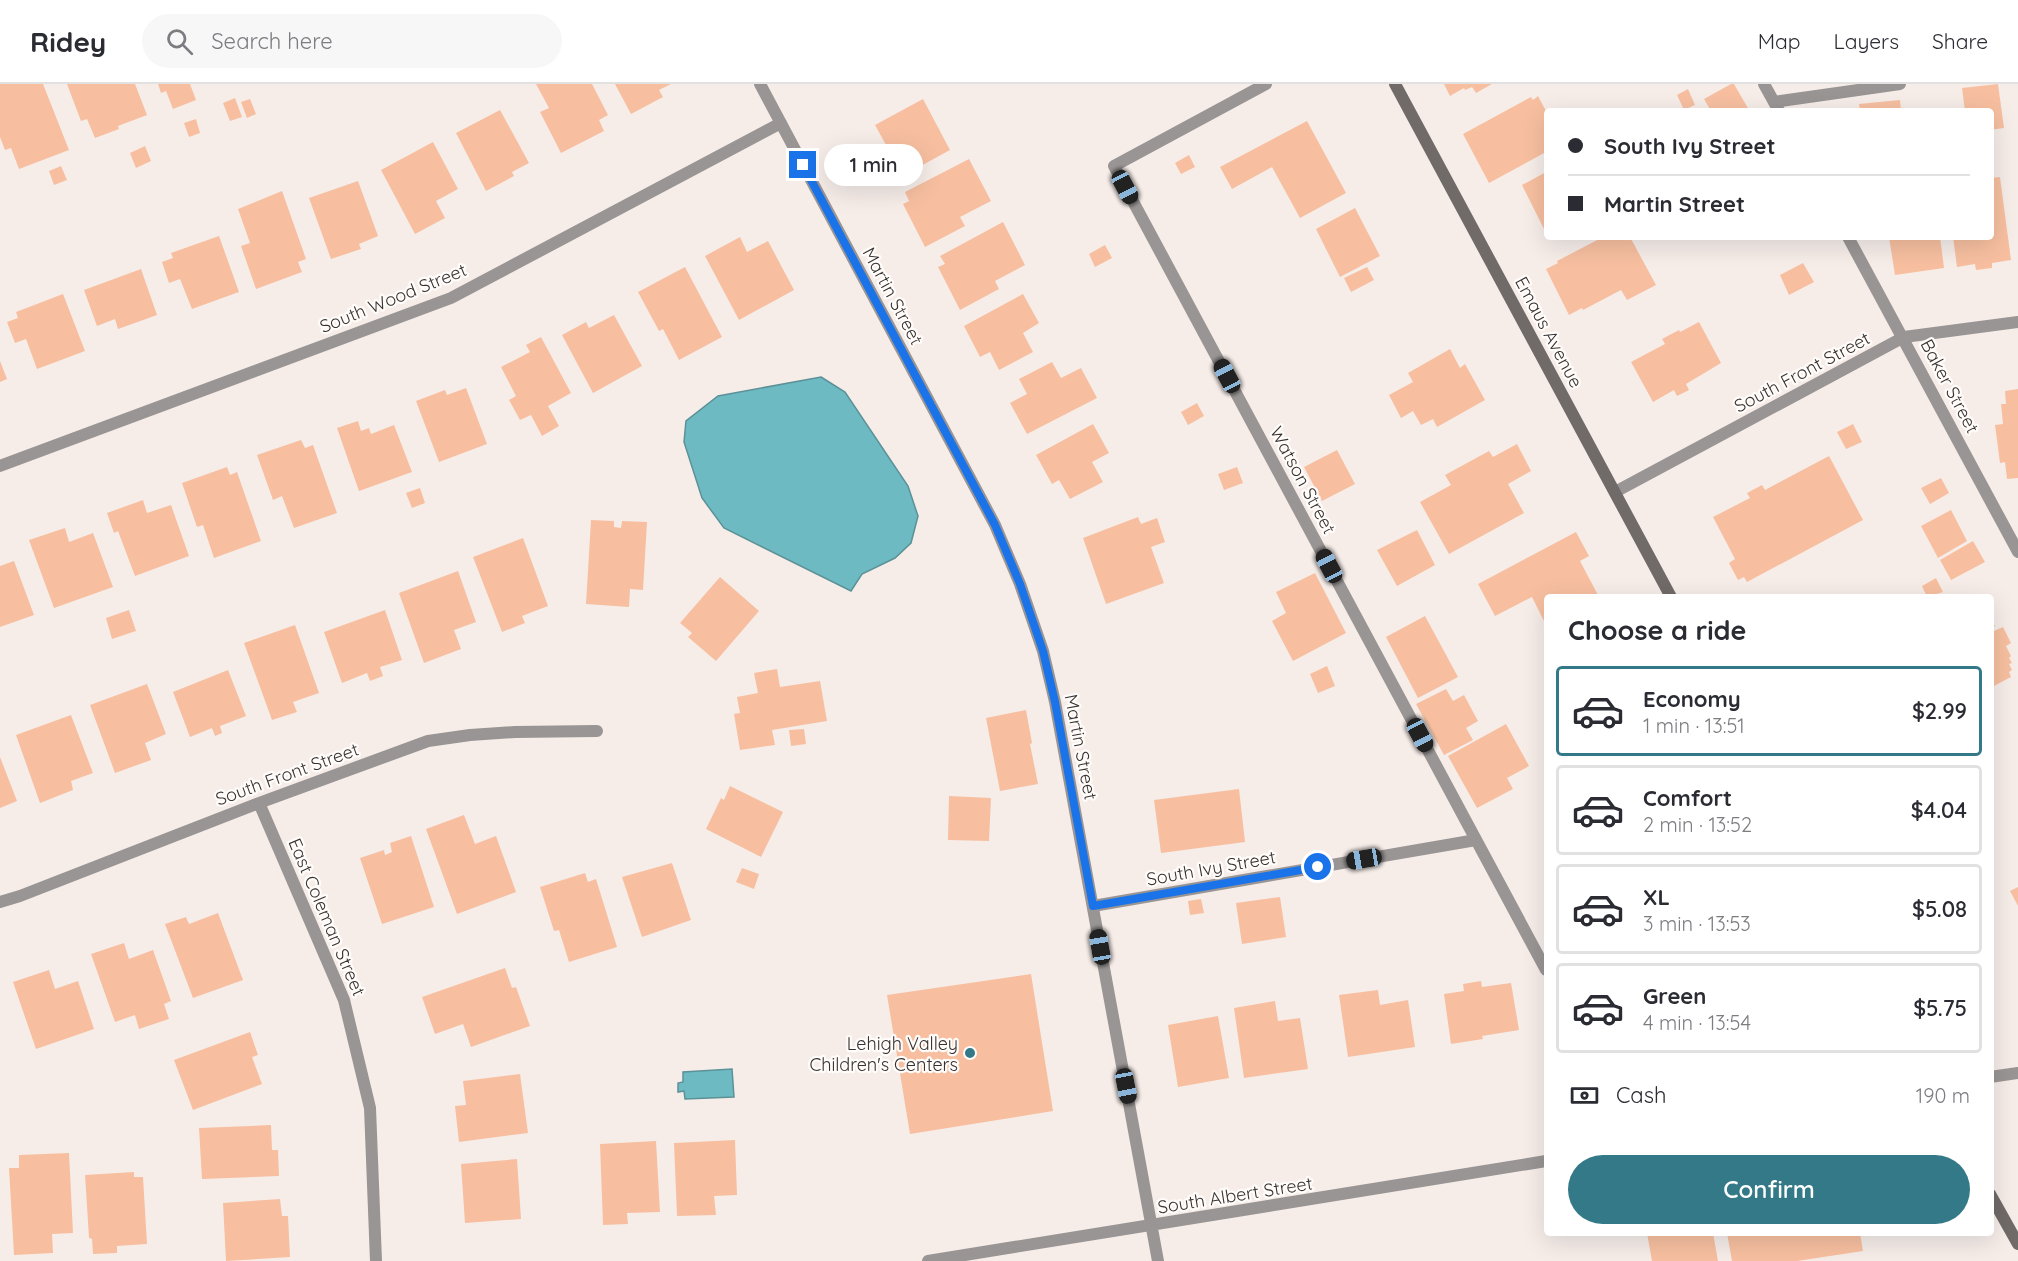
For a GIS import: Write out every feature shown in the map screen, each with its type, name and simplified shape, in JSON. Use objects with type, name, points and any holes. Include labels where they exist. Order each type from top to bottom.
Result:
[{"type":"main road","name":"Emaus Avenue","points":[[1395,84],[1669,594]]},
{"type":"main road","points":[[1994,1201],[2018,1244]]},
{"type":"street","name":"Martin Street","points":[[760,84],[995,525],[1020,584],[1043,651],[1055,702],[1158,1261]]},
{"type":"street","name":"Watson Street","points":[[1266,84],[1114,166],[1544,966]]},
{"type":"street","points":[[1764,84],[1776,106],[1900,84]]},
{"type":"street","name":"South Wood Street","points":[[0,466],[451,298],[781,123]]},
{"type":"street","name":"Baker Street","points":[[1850,240],[2018,552]]},
{"type":"street","name":"South Front Street","points":[[1615,492],[1904,337],[2018,322]]},
{"type":"street","name":"South Front Street","points":[[0,902],[428,741],[470,735],[597,731]]},
{"type":"street","name":"East Coleman Street","points":[[259,803],[344,1000],[370,1108],[376,1261]]},
{"type":"street","name":"South Ivy Street","points":[[1093,906],[1476,840]]},
{"type":"street","points":[[1994,1076],[2018,1073]]},
{"type":"street","name":"South Albert Street","points":[[928,1261],[1544,1161]]},
{"type":"water","points":[[821,377],[845,392],[908,486],[918,516],[911,543],[895,558],[862,574],[851,591],[724,528],[702,498],[684,442],[686,421],[718,396]]},
{"type":"water","points":[[732,1069],[734,1097],[685,1099],[684,1091],[678,1092],[678,1083],[683,1082],[683,1072]]},
{"type":"building","points":[[0,84],[43,84],[69,150],[19,169],[11,148],[5,150],[0,137]]},
{"type":"building","points":[[67,84],[135,84],[147,115],[95,138],[87,119],[81,121]]},
{"type":"building","points":[[158,84],[190,84],[196,100],[173,109],[166,91],[161,93]]},
{"type":"building","points":[[536,84],[592,84],[608,115],[599,120],[604,131],[561,153],[540,112],[549,108]]},
{"type":"building","points":[[615,84],[671,84],[659,90],[663,97],[631,114]]},
{"type":"building","points":[[1444,84],[1492,84],[1476,93],[1472,87],[1465,90],[1464,88],[1450,96]]},
{"type":"building","points":[[1734,84],[1748,108],[1709,108],[1704,99]]},
{"type":"building","points":[[1998,84],[2004,128],[1994,129],[1994,108],[1965,108],[1962,88]]},
{"type":"building","points":[[1688,89],[1695,105],[1683,108],[1677,95]]},
{"type":"building","points":[[1538,96],[1544,108],[1544,153],[1489,183],[1463,134],[1531,97],[1533,100]]},
{"type":"building","points":[[235,98],[242,117],[230,121],[223,103]]},
{"type":"building","points":[[250,99],[256,114],[247,118],[241,102]]},
{"type":"building","points":[[923,99],[950,150],[888,184],[876,162],[891,154],[875,125]]},
{"type":"building","points":[[1900,100],[1901,108],[1860,108],[1859,104]]},
{"type":"building","points":[[500,110],[529,163],[512,172],[514,176],[486,191],[456,133]]},
{"type":"building","points":[[196,119],[200,133],[189,137],[184,123]]},
{"type":"building","points":[[1307,121],[1346,193],[1300,218],[1272,167],[1232,189],[1220,167]]},
{"type":"building","points":[[433,142],[458,189],[436,201],[445,218],[415,234],[381,170]]},
{"type":"building","points":[[145,146],[151,161],[136,168],[130,153]]},
{"type":"building","points":[[1189,155],[1195,167],[1181,174],[1175,163]]},
{"type":"building","points":[[969,159],[991,201],[960,217],[965,226],[925,247],[903,204],[909,201],[905,192]]},
{"type":"building","points":[[61,166],[67,180],[54,185],[49,171]]},
{"type":"building","points":[[1544,173],[1544,229],[1522,185]]},
{"type":"building","points":[[2000,177],[2011,260],[1992,263],[1992,268],[1976,270],[1975,264],[1957,267],[1953,240],[1994,240],[1994,178]]},
{"type":"building","points":[[358,181],[378,236],[359,244],[361,249],[331,259],[309,198]]},
{"type":"building","points":[[282,191],[306,259],[298,262],[302,272],[256,289],[241,246],[250,243],[238,209]]},
{"type":"building","points":[[1355,208],[1380,256],[1340,277],[1316,229]]},
{"type":"building","points":[[1003,222],[1025,265],[995,281],[999,289],[960,310],[938,267],[945,264],[940,256]]},
{"type":"building","points":[[219,236],[239,292],[192,309],[180,279],[169,283],[162,262],[173,258],[171,253]]},
{"type":"building","points":[[740,237],[747,252],[768,241],[794,290],[739,320],[705,256]]},
{"type":"building","points":[[1597,240],[1632,240],[1656,285],[1627,300],[1621,290],[1569,315],[1546,269],[1558,263],[1557,261]]},
{"type":"building","points":[[1889,240],[1940,240],[1944,268],[1895,275]]},
{"type":"building","points":[[1105,245],[1112,258],[1095,267],[1089,254]]},
{"type":"building","points":[[1803,263],[1814,282],[1789,295],[1780,275]]},
{"type":"building","points":[[685,267],[722,337],[679,360],[663,329],[659,331],[638,292]]},
{"type":"building","points":[[1367,267],[1374,280],[1351,292],[1344,278]]},
{"type":"building","points":[[141,269],[157,315],[118,329],[115,319],[97,326],[84,290]]},
{"type":"building","points":[[63,294],[85,351],[37,369],[26,339],[15,343],[7,322],[18,318],[16,312]]},
{"type":"building","points":[[1023,294],[1039,323],[1023,333],[1033,352],[999,370],[990,352],[980,357],[964,326]]},
{"type":"building","points":[[614,315],[642,366],[593,393],[562,335],[586,322],[589,328]]},
{"type":"building","points":[[1699,322],[1721,363],[1686,384],[1689,390],[1677,396],[1674,390],[1653,402],[1631,362],[1665,344],[1662,339]]},
{"type":"building","points":[[541,337],[571,393],[548,406],[559,426],[542,436],[531,415],[520,420],[509,400],[516,396],[501,367],[530,352],[526,345]]},
{"type":"building","points":[[1450,349],[1460,368],[1465,364],[1485,400],[1437,427],[1433,419],[1421,425],[1413,411],[1401,418],[1389,395],[1413,382],[1408,373]]},
{"type":"building","points":[[0,361],[7,379],[0,382]]},
{"type":"building","points":[[1052,362],[1061,378],[1081,368],[1097,398],[1027,434],[1010,403],[1027,394],[1019,379]]},
{"type":"building","points":[[466,388],[487,444],[439,462],[416,401],[445,390],[447,395]]},
{"type":"building","points":[[2018,389],[2018,478],[2007,479],[2005,462],[2000,463],[1995,425],[2003,424],[2001,404],[2006,404],[2005,391]]},
{"type":"building","points":[[1197,403],[1204,416],[1188,425],[1181,412]]},
{"type":"building","points":[[358,421],[361,431],[369,428],[371,434],[394,425],[412,472],[359,491],[337,428]]},
{"type":"building","points":[[1093,424],[1109,453],[1092,462],[1103,482],[1070,499],[1059,480],[1052,484],[1036,455]]},
{"type":"building","points":[[1853,424],[1862,442],[1846,449],[1837,432]]},
{"type":"building","points":[[301,440],[305,448],[313,445],[337,513],[294,528],[282,496],[273,500],[257,455]]},
{"type":"building","points":[[1517,444],[1531,471],[1508,484],[1524,513],[1449,554],[1420,502],[1451,485],[1445,475],[1489,451],[1493,457]]},
{"type":"building","points":[[1337,450],[1355,484],[1322,501],[1304,467]]},
{"type":"building","points":[[1829,456],[1863,520],[1747,582],[1744,577],[1738,580],[1729,563],[1735,559],[1713,517],[1750,498],[1747,493],[1762,485],[1765,490]]},
{"type":"building","points":[[227,467],[230,475],[237,472],[261,541],[214,558],[203,525],[197,527],[182,483]]},
{"type":"building","points":[[1237,467],[1243,483],[1224,490],[1218,474]]},
{"type":"building","points":[[1941,478],[1949,493],[1930,504],[1921,488]]},
{"type":"building","points":[[420,488],[425,503],[412,508],[406,493]]},
{"type":"building","points":[[143,500],[147,513],[171,505],[189,556],[135,576],[118,531],[114,533],[107,513]]},
{"type":"building","points":[[1951,510],[1967,541],[1938,558],[1921,526]]},
{"type":"building","points":[[1138,517],[1141,524],[1157,518],[1165,542],[1151,547],[1164,583],[1106,604],[1083,538]]},
{"type":"building","points":[[591,520],[614,521],[614,527],[621,528],[622,521],[647,522],[643,590],[630,589],[629,607],[586,604]]},
{"type":"building","points":[[65,528],[69,542],[93,533],[113,587],[54,608],[29,540]]},
{"type":"building","points":[[1417,530],[1435,565],[1397,586],[1377,550]]},
{"type":"building","points":[[1576,532],[1589,556],[1580,561],[1597,594],[1544,594],[1544,621],[1532,597],[1495,616],[1478,584]]},
{"type":"building","points":[[523,538],[548,606],[522,616],[525,623],[502,632],[473,557]]},
{"type":"building","points":[[1973,541],[1985,562],[1951,580],[1940,560]]},
{"type":"building","points":[[14,561],[34,615],[0,627],[0,566]]},
{"type":"building","points":[[458,571],[476,622],[454,630],[461,649],[424,663],[399,593]]},
{"type":"building","points":[[1315,573],[1346,633],[1293,661],[1272,621],[1286,613],[1276,592]]},
{"type":"building","points":[[720,577],[759,611],[716,661],[688,637],[692,633],[680,623]]},
{"type":"building","points":[[1936,578],[1943,592],[1926,594],[1922,586]]},
{"type":"building","points":[[129,610],[136,631],[112,639],[106,618]]},
{"type":"building","points":[[385,610],[402,660],[380,667],[383,676],[370,681],[367,673],[342,683],[324,632]]},
{"type":"building","points":[[1425,616],[1458,677],[1418,698],[1386,637]]},
{"type":"building","points":[[295,625],[319,693],[293,702],[297,712],[272,720],[244,643]]},
{"type":"building","points":[[2003,627],[2011,643],[2006,646],[2011,656],[2009,658],[2012,663],[2009,664],[2012,670],[2009,672],[2011,677],[1994,686],[1994,631]]},
{"type":"building","points":[[1327,666],[1335,686],[1318,693],[1310,674]]},
{"type":"building","points":[[777,669],[780,687],[820,681],[827,721],[772,730],[775,745],[740,750],[734,714],[740,713],[737,697],[758,693],[754,673]]},
{"type":"building","points":[[228,670],[246,716],[220,726],[222,733],[215,736],[212,728],[190,737],[173,692]]},
{"type":"building","points":[[147,684],[166,734],[145,743],[151,760],[115,773],[90,705]]},
{"type":"building","points":[[1446,689],[1453,701],[1464,695],[1478,721],[1466,728],[1473,740],[1444,755],[1416,704]]},
{"type":"building","points":[[1026,710],[1038,784],[1000,791],[986,718]]},
{"type":"building","points":[[71,715],[93,773],[71,781],[73,790],[40,803],[16,735]]},
{"type":"building","points":[[1506,724],[1529,766],[1507,778],[1513,789],[1477,808],[1448,756]]},
{"type":"building","points":[[804,729],[806,744],[791,746],[789,730]]},
{"type":"building","points":[[0,757],[17,801],[0,808]]},
{"type":"building","points":[[730,786],[783,812],[761,857],[706,829],[721,798],[724,800]]},
{"type":"building","points":[[1239,789],[1245,842],[1161,853],[1154,800]]},
{"type":"building","points":[[949,796],[991,798],[989,841],[948,840]]},
{"type":"building","points":[[464,815],[475,844],[496,836],[516,892],[457,914],[426,829]]},
{"type":"building","points":[[411,836],[434,907],[382,924],[360,858],[384,850],[385,855],[392,852],[390,843]]},
{"type":"building","points":[[672,863],[691,920],[642,937],[622,877]]},
{"type":"building","points":[[742,868],[759,874],[754,889],[736,882]]},
{"type":"building","points":[[585,873],[588,882],[596,879],[617,947],[569,962],[559,930],[554,931],[540,887]]},
{"type":"building","points":[[2018,887],[2018,906],[2010,891]]},
{"type":"building","points":[[1280,897],[1286,937],[1242,944],[1236,903]]},
{"type":"building","points":[[1201,899],[1204,913],[1190,915],[1188,901]]},
{"type":"building","points":[[218,913],[243,980],[193,998],[165,924],[186,917],[189,924]]},
{"type":"building","points":[[124,943],[129,959],[153,950],[171,1001],[164,1004],[169,1019],[139,1029],[135,1015],[115,1022],[91,954]]},
{"type":"building","points":[[505,968],[512,988],[516,987],[530,1026],[471,1047],[463,1024],[435,1034],[422,997]]},
{"type":"building","points":[[49,970],[55,989],[78,981],[94,1029],[36,1049],[13,982]]},
{"type":"building","name":"Lehigh Valley Children's Centers","points":[[1031,974],[1053,1111],[910,1134],[887,995]]},
{"type":"building","points":[[1481,981],[1482,987],[1511,983],[1519,1030],[1451,1044],[1444,994],[1464,991],[1463,984]]},
{"type":"building","points":[[1378,990],[1380,1005],[1408,1000],[1415,1047],[1348,1057],[1339,995]]},
{"type":"building","points":[[1275,1001],[1278,1021],[1300,1018],[1308,1069],[1244,1078],[1234,1008]]},
{"type":"building","points":[[1218,1016],[1229,1078],[1178,1087],[1168,1025]]},
{"type":"building","points":[[250,1032],[258,1055],[252,1057],[262,1084],[193,1110],[174,1060]]},
{"type":"building","points":[[520,1074],[528,1133],[459,1142],[455,1106],[466,1105],[463,1081]]},
{"type":"building","points":[[271,1125],[272,1150],[278,1150],[279,1176],[202,1179],[199,1128]]},
{"type":"building","points":[[735,1140],[737,1195],[714,1196],[716,1215],[677,1216],[674,1143]]},
{"type":"building","points":[[656,1141],[660,1212],[627,1213],[628,1224],[603,1225],[600,1144]]},
{"type":"building","points":[[69,1153],[73,1233],[52,1234],[53,1253],[14,1255],[9,1168],[19,1168],[19,1155]]},
{"type":"building","points":[[517,1159],[521,1219],[465,1223],[461,1164]]},
{"type":"building","points":[[134,1172],[134,1177],[143,1177],[147,1244],[117,1246],[117,1253],[93,1254],[92,1239],[89,1238],[85,1175]]},
{"type":"building","points":[[280,1199],[282,1216],[288,1216],[290,1257],[226,1261],[223,1203]]},
{"type":"building","points":[[1648,1236],[1714,1236],[1718,1261],[1652,1261]]},
{"type":"building","points":[[1728,1236],[1860,1236],[1863,1251],[1797,1261],[1732,1261]]},
{"type":"place","name":"Lehigh Valley Children's Centers","points":[[970,1053]]},
{"type":"route","points":[[803,165],[995,525],[1020,584],[1043,651],[1055,702],[1093,906],[1318,867]]}]
